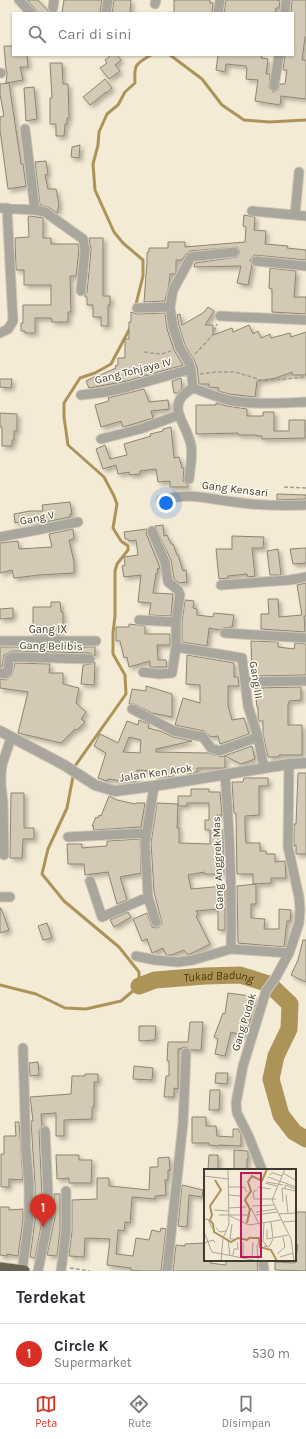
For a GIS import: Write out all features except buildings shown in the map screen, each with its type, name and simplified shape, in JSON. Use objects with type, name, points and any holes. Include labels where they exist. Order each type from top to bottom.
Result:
[{"type":"highway","points":[[6,1269],[23,1271]]},
{"type":"street","points":[[19,0],[30,12]]},
{"type":"street","points":[[106,12],[108,0]]},
{"type":"street","points":[[218,12],[220,0]]},
{"type":"street","points":[[285,12],[286,0]]},
{"type":"street","points":[[274,86],[279,56]]},
{"type":"street","points":[[25,129],[35,210]]},
{"type":"street","points":[[295,215],[299,172]]},
{"type":"street","points":[[0,333],[8,329],[14,322],[3,208],[45,212],[83,239],[85,250],[81,291]]},
{"type":"street","points":[[252,211],[306,216]]},
{"type":"street","points":[[193,388],[190,368],[180,348],[173,327],[170,307],[173,290],[192,256],[234,252]]},
{"type":"street","points":[[256,261],[306,266]]},
{"type":"street","points":[[137,308],[170,307]]},
{"type":"street","points":[[220,316],[306,320]]},
{"type":"street","name":"Gang Tohjaya IV","points":[[81,395],[106,392],[128,387],[190,368]]},
{"type":"street","points":[[190,479],[192,453],[191,444],[179,415],[178,406],[180,397],[184,393],[193,388],[221,398],[243,402],[306,402]]},
{"type":"street","points":[[101,439],[140,429],[179,415]]},
{"type":"street","name":"Gang Kensari","points":[[161,500],[173,497],[189,496],[279,507],[306,505]]},
{"type":"street","name":"Gang V","points":[[0,537],[78,522]]},
{"type":"street","points":[[144,672],[159,674],[172,673],[176,646],[176,622],[180,595],[178,590],[168,582],[165,562],[152,531]]},
{"type":"street","points":[[221,585],[306,578]]},
{"type":"street","points":[[139,620],[176,622]]},
{"type":"street","points":[[225,632],[306,638]]},
{"type":"street","name":"Gang IX","points":[[0,641],[96,642]]},
{"type":"street","name":"Gang III","points":[[176,646],[242,658],[248,706],[258,736],[264,768]]},
{"type":"street","name":"Gang Belibis","points":[[0,673],[5,674],[8,671],[9,659],[13,657],[90,659]]},
{"type":"street","points":[[246,682],[306,681]]},
{"type":"street","points":[[132,709],[174,731],[203,737],[211,748],[219,751],[258,736]]},
{"type":"street","name":"Jalan Ken Arok","points":[[0,731],[95,785],[115,791],[289,764],[306,763]]},
{"type":"street","points":[[4,855],[1,774],[2,765],[11,738]]},
{"type":"street","name":"Gang Pudak","points":[[262,1169],[249,1137],[237,1113],[236,1103],[243,1066],[266,991],[276,977],[289,953],[298,923],[300,910],[288,847],[289,764]]},
{"type":"street","name":"Gang Anggrek Mas","points":[[225,775],[230,844],[232,913],[231,949]]},
{"type":"street","points":[[154,786],[146,833],[146,874],[148,897],[156,922]]},
{"type":"street","points":[[68,837],[146,833]]},
{"type":"street","points":[[90,881],[102,917],[148,897]]},
{"type":"street","points":[[0,897],[10,897]]},
{"type":"street","points":[[136,956],[155,960],[178,962],[193,960],[231,949],[289,953]]},
{"type":"street","points":[[23,1048],[29,1220],[23,1271]]},
{"type":"street","points":[[167,1271],[183,1123],[186,1053]]},
{"type":"street","points":[[38,1271],[49,1211],[45,1131]]},
{"type":"street","points":[[61,1271],[66,1231],[66,1190]]},
{"type":"street","points":[[263,1261],[264,1271]]},
{"type":"path","points":[[220,316],[212,336],[190,368],[216,372],[235,372],[264,381],[306,377]]},
{"type":"path","points":[[144,352],[161,354],[180,348]]},
{"type":"path","points":[[284,487],[306,488]]},
{"type":"waterway","points":[[135,308],[143,276],[143,260],[123,243],[114,232],[95,190],[93,164],[98,145],[99,132],[107,114],[118,105],[125,92],[135,83],[135,69],[139,63],[150,56]]},
{"type":"waterway","points":[[171,56],[202,79],[222,105],[244,120],[269,122],[306,120]]},
{"type":"waterway","points":[[0,985],[36,994],[65,1008],[86,1009],[121,1001],[139,986],[139,972],[119,947],[64,901],[42,874],[48,849],[67,808],[75,766],[126,694],[125,675],[113,654],[113,633],[115,616],[115,571],[117,564],[128,550],[128,546],[121,541],[113,528],[117,504],[104,477],[68,445],[64,417],[64,403],[80,378],[95,373],[111,364],[130,328]]},
{"type":"waterway","name":"Tukad Badung","points":[[139,986],[155,980],[240,975],[269,984],[290,1004],[289,1029],[276,1056],[271,1079],[281,1115],[294,1132],[306,1139]]},
{"type":"place","name":"Circle K","points":[[43,1227]]}]
